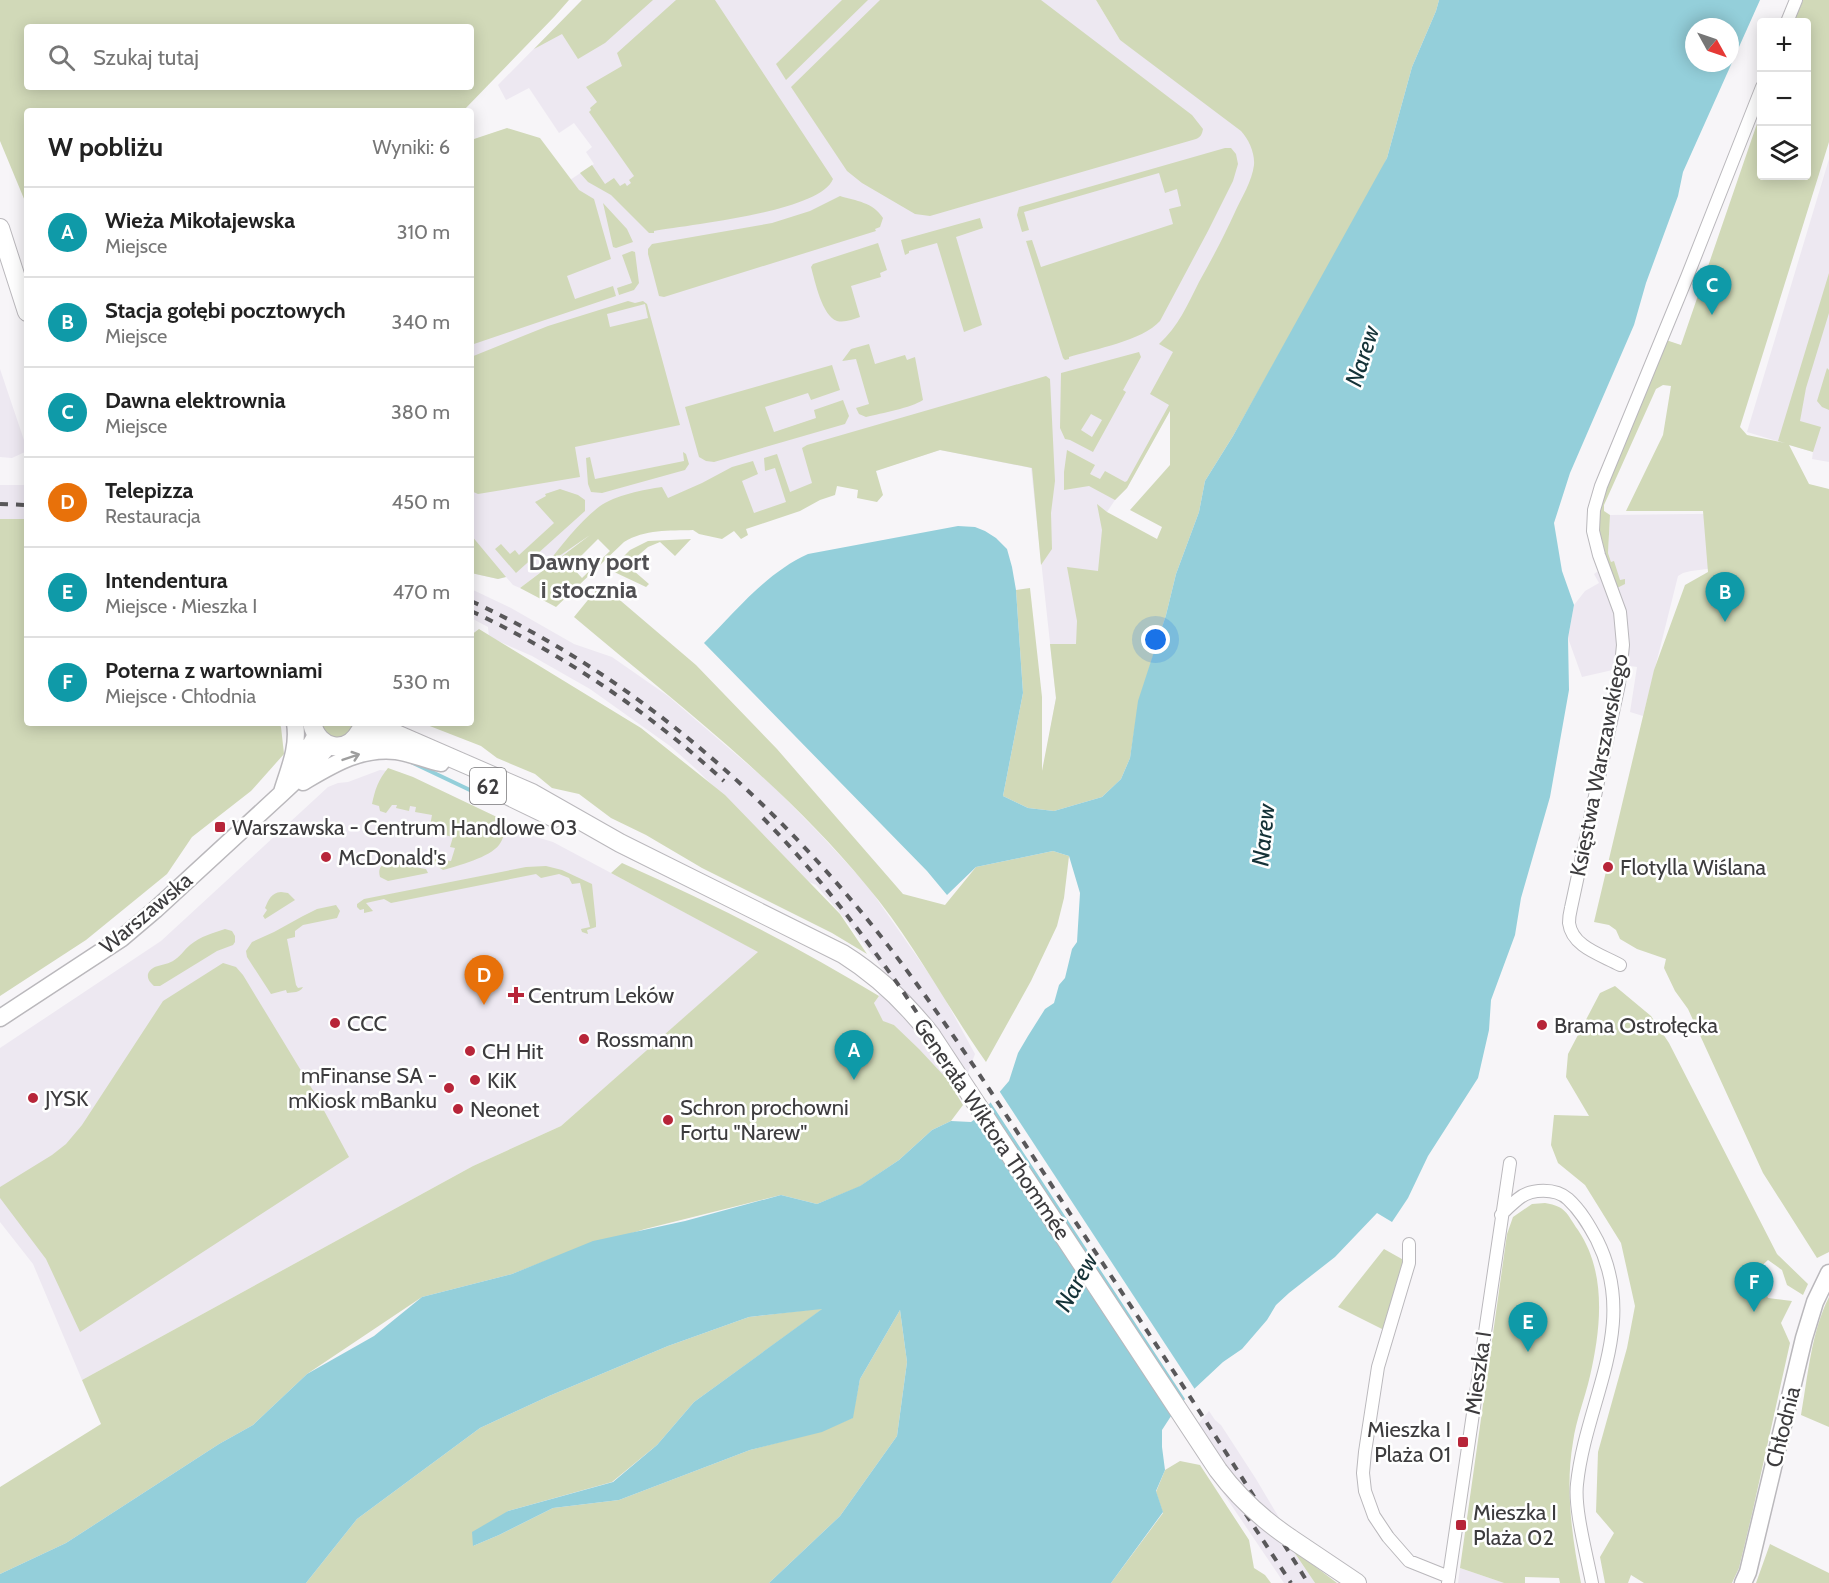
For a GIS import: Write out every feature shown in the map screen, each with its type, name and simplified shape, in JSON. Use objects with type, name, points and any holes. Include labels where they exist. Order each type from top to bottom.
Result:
[{"type":"main road","points":[[0,228],[4,249],[24,304]]},
{"type":"main road","points":[[281,794],[295,750],[295,726]]},
{"type":"main road","name":"Generała Wiktora Thommée","points":[[378,726],[532,793],[620,843],[820,941],[852,959],[882,982],[918,1019],[943,1051],[1223,1477],[1255,1511],[1290,1538],[1357,1583]]},
{"type":"main road","name":"62","points":[[397,726],[422,744]]},
{"type":"main road","points":[[314,729],[325,744],[331,746]]},
{"type":"main road","name":"Warszawska","points":[[281,794],[314,729]]},
{"type":"main road","name":"Generała Wiktora Thommée","points":[[358,731],[367,737],[405,746],[578,829],[620,843]]},
{"type":"main road","name":"62","points":[[331,746],[344,745],[358,731]]},
{"type":"main road","name":"Warszawska","points":[[0,1018],[122,938],[331,746]]},
{"type":"main road","points":[[281,794],[332,765],[360,753],[378,750],[396,751],[441,763]]},
{"type":"main road","name":"Chłodnia","points":[[1743,1583],[1748,1572],[1804,1338],[1815,1302],[1829,1273]]},
{"type":"street","points":[[1789,18],[1796,0]]},
{"type":"street","name":"Księstwa Warszawskiego","points":[[1620,965],[1588,949],[1576,938],[1569,924],[1570,908],[1619,684],[1623,645],[1620,612],[1599,555],[1593,531],[1594,510],[1601,486],[1687,278],[1757,97]]},
{"type":"street","name":"Mieszka I","points":[[1448,1580],[1510,1163]]},
{"type":"street","points":[[1501,1215],[1519,1197],[1533,1192],[1550,1191],[1565,1196],[1577,1207],[1606,1258],[1613,1287],[1615,1321],[1576,1486],[1592,1583]]},
{"type":"street","points":[[1409,1244],[1409,1263],[1378,1366],[1365,1452],[1363,1473],[1365,1491],[1374,1516],[1388,1537],[1409,1561],[1448,1580]]},
{"type":"shaded area","points":[[582,0],[1096,0],[1120,40],[1251,131],[1259,168],[1170,410],[1127,488],[1107,512],[1108,650],[1042,775],[1056,698],[1031,468],[940,450],[797,496],[800,511],[606,522],[520,588],[513,585],[506,577],[498,579],[474,574],[474,314],[564,184],[594,164],[586,152],[592,147],[574,123],[559,133],[529,88],[506,100],[498,85]]},
{"type":"shaded area","points":[[1829,159],[1829,462],[1812,459],[1813,452],[1747,432]]},
{"type":"shaded area","points":[[0,369],[24,440],[24,452],[12,458],[0,457]]},
{"type":"shaded area","points":[[0,485],[24,485],[24,519],[0,519]]},
{"type":"shaded area","points":[[1771,513],[1812,556],[1691,571],[1678,576],[1643,716],[1630,712],[1637,667],[1630,666],[1582,677],[1568,638],[1574,605],[1585,591],[1599,583],[1594,574],[1611,562],[1608,553],[1610,515]]},
{"type":"shaded area","points":[[474,590],[511,608],[574,644],[612,657],[668,696],[773,786],[867,885],[939,988],[975,1054],[966,1078],[952,1075],[947,1079],[894,1025],[883,1022],[874,1003],[879,996],[878,991],[889,978],[846,920],[816,885],[809,882],[696,769],[670,746],[590,689],[532,656],[489,637],[488,627],[474,620]]},
{"type":"shaded area","points":[[380,770],[399,772],[501,819],[506,828],[553,842],[759,952],[561,1126],[473,1166],[82,1380],[33,1264],[0,1222],[0,1048],[161,941],[328,787]]},
{"type":"shaded area","points":[[1209,1411],[1221,1425],[1256,1479],[1281,1521],[1292,1549],[1315,1583],[1284,1583],[1192,1447],[1197,1444],[1199,1423]]},
{"type":"shaded area","points":[[1460,1568],[1504,1583],[1458,1583]]},
{"type":"green space","points":[[0,0],[569,0],[466,108],[24,108],[24,199],[0,141]]},
{"type":"green space","points":[[582,0],[653,0],[605,43],[578,59],[562,34],[534,49]]},
{"type":"green space","points":[[676,0],[715,0],[833,179],[823,190],[804,200],[780,208],[722,221],[649,233],[611,195],[588,182],[580,173],[592,165],[605,184],[614,178],[620,186],[625,183],[627,186],[631,183],[629,180],[634,176],[589,112],[597,102],[586,87],[622,66],[617,53]]},
{"type":"green space","points":[[842,0],[868,0],[786,80],[776,64]]},
{"type":"green space","points":[[880,0],[1041,0],[1192,115],[1203,129],[1202,134],[1196,139],[930,216],[915,214],[862,183],[847,171],[791,87]]},
{"type":"green space","points":[[1096,0],[1439,0],[1412,67],[1387,158],[1375,184],[1233,436],[1205,481],[1199,512],[1176,574],[1166,615],[1139,701],[1130,758],[1121,779],[1102,797],[1054,811],[1028,808],[1003,796],[1023,693],[1016,590],[1030,588],[1042,697],[1042,771],[1056,698],[1050,644],[1076,644],[1077,621],[1067,567],[1098,571],[1102,530],[1097,504],[1107,512],[1157,539],[1162,527],[1130,510],[1170,465],[1170,411],[1127,488],[1115,500],[1089,486],[1064,490],[1067,450],[1095,465],[1090,474],[1100,479],[1105,471],[1127,481],[1169,405],[1150,394],[1173,352],[1159,344],[1172,330],[1187,307],[1246,189],[1254,165],[1251,147],[1241,131],[1120,40]]},
{"type":"green space","points":[[1803,0],[1829,0],[1829,142],[1740,427],[1747,435],[1785,443],[1778,441],[1829,273],[1829,313],[1806,388],[1800,421],[1821,427],[1813,452],[1789,445],[1809,484],[1829,489],[1829,1252],[1817,1258],[1763,1173],[1688,1009],[1675,991],[1664,968],[1666,959],[1637,949],[1620,939],[1616,930],[1609,925],[1594,922],[1654,670],[1685,585],[1708,572],[1703,511],[1626,511],[1663,435],[1671,386],[1663,385],[1656,389],[1604,505],[1604,511],[1610,515],[1608,553],[1611,562],[1614,561],[1620,580],[1625,579],[1625,584],[1617,588],[1603,551],[1599,530],[1601,501],[1666,340],[1681,345],[1757,124],[1757,180],[1811,180],[1811,18],[1796,18]]},
{"type":"green space","points":[[507,128],[540,138],[579,190],[594,199],[611,259],[567,276],[575,299],[613,286],[616,296],[474,344],[474,139]]},
{"type":"green space","points":[[1231,148],[1236,154],[1238,164],[1233,181],[1160,321],[1142,334],[1130,339],[1065,360],[1026,241],[1032,240],[1041,267],[1173,224],[1169,209],[1181,206],[1177,189],[1165,193],[1159,173],[1024,212],[1029,230],[1022,232],[1017,215],[1019,207]]},
{"type":"green space","points":[[840,196],[864,203],[874,209],[883,218],[880,227],[875,229],[876,231],[664,297],[659,296],[648,254],[648,249],[652,244],[772,223],[810,211]]},
{"type":"green space","points":[[603,203],[627,229],[633,242],[613,247]]},
{"type":"green space","points":[[980,218],[983,228],[956,237],[982,325],[964,332],[937,243],[909,251],[905,255],[901,240]]},
{"type":"green space","points":[[878,243],[887,270],[880,273],[881,277],[851,286],[860,317],[837,321],[823,305],[811,267],[813,264]]},
{"type":"green space","points":[[635,252],[639,283],[634,290],[619,295],[617,288],[632,283],[622,255]]},
{"type":"green space","points":[[628,301],[635,303],[643,301],[647,304],[680,425],[575,447],[580,477],[478,494],[474,492],[474,356],[548,326]],"holes":[[[645,304],[648,318],[610,327],[607,314]]]},
{"type":"green space","points":[[869,344],[875,364],[905,355],[907,360],[915,357],[923,400],[904,408],[866,417],[859,414],[856,408],[869,404],[856,359],[842,361],[851,349]]},
{"type":"green space","points":[[1139,352],[1141,357],[1123,390],[1126,392],[1093,452],[1065,439],[1060,428],[1061,373]],"holes":[[[1091,414],[1102,420],[1092,437],[1081,430]]]},
{"type":"green space","points":[[832,365],[840,390],[811,400],[808,393],[765,407],[774,432],[816,418],[814,410],[843,400],[849,416],[845,424],[714,462],[699,457],[685,407]]},
{"type":"green space","points":[[1827,368],[1829,370],[1829,410],[1817,401]]},
{"type":"green space","points":[[1046,376],[1050,379],[1055,481],[1051,513],[1052,549],[1041,565],[1032,468],[940,450],[876,471],[883,495],[877,502],[857,498],[858,490],[837,486],[835,495],[800,511],[746,529],[748,535],[741,539],[734,531],[722,539],[699,534],[693,530],[640,535],[624,542],[556,607],[520,588],[590,535],[546,565],[592,512],[606,502],[621,496],[662,487],[668,498],[732,467],[753,461],[758,474],[742,481],[754,513],[786,502],[775,468],[765,471],[764,458],[777,454],[790,492],[812,483],[802,448]],"holes":[[[598,539],[610,551],[582,578],[571,566]]]},
{"type":"green space","points":[[683,452],[689,464],[685,470],[602,493],[591,492],[588,484],[586,458],[590,457],[595,479],[684,461]]},
{"type":"green space","points":[[560,489],[585,500],[585,511],[516,573],[495,549],[501,544],[510,554],[515,550],[519,555],[554,523],[535,502],[546,496],[545,494]]},
{"type":"green space","points":[[0,519],[24,519],[24,726],[280,726],[284,754],[251,791],[192,837],[167,874],[86,940],[0,996]]},
{"type":"green space","points":[[474,539],[506,577],[498,579],[474,574]]},
{"type":"green space","points":[[691,539],[675,556],[660,542],[648,547],[627,565],[649,584],[646,587],[610,570],[630,550],[648,541]]},
{"type":"green space","points":[[601,584],[696,665],[777,749],[903,894],[945,905],[976,867],[1053,851],[1069,856],[1064,898],[1057,926],[1031,981],[986,1062],[883,906],[833,848],[763,778],[689,712],[574,617]]},
{"type":"green space","points":[[479,629],[641,728],[725,795],[840,914],[867,954],[832,933],[702,868],[646,835],[611,818],[579,794],[552,788],[535,774],[497,758],[481,746],[430,726],[474,726],[474,633]]},
{"type":"green space","points":[[321,726],[353,726],[352,730],[341,738],[327,736]]},
{"type":"green space","points":[[388,768],[413,777],[501,819],[506,828],[500,843],[495,849],[481,857],[443,870],[423,857],[451,861],[455,848],[450,847],[453,837],[429,831],[432,815],[415,812],[416,807],[410,806],[409,811],[392,805],[386,813],[380,811],[379,806],[372,804],[377,785]]},
{"type":"green space","points":[[386,862],[426,869],[428,873],[388,881],[379,875],[380,868]]},
{"type":"green space","points":[[622,863],[753,925],[879,996],[874,1003],[883,1021],[894,1025],[919,1049],[947,1079],[963,1105],[951,1121],[932,1130],[899,1160],[859,1187],[817,1204],[781,1195],[645,1229],[558,1256],[512,1274],[422,1297],[307,1374],[253,1425],[219,1444],[66,1543],[0,1574],[0,1487],[101,1424],[82,1380],[473,1166],[561,1126],[758,952],[611,873]]},
{"type":"green space","points":[[546,866],[562,870],[592,884],[596,927],[587,930],[588,934],[582,932],[581,929],[590,927],[580,883],[572,884],[569,878],[559,874],[541,878],[536,874],[391,903],[384,899],[366,903],[373,911],[364,913],[364,909],[360,910],[357,907],[357,904],[364,899],[526,867]]},
{"type":"green space","points":[[281,892],[288,893],[295,900],[265,919],[263,916],[269,899]]},
{"type":"green space","points":[[336,905],[340,911],[337,918],[303,925],[295,931],[295,937],[287,939],[296,985],[298,988],[303,987],[302,989],[271,994],[247,957],[246,951],[252,942],[317,909]]},
{"type":"green space","points":[[225,929],[232,931],[235,936],[233,945],[217,951],[160,986],[154,986],[148,978],[152,968],[170,963],[198,939]]},
{"type":"green space","points":[[223,963],[236,967],[243,975],[314,1092],[349,1157],[80,1332],[46,1259],[0,1198],[0,1187],[66,1144],[82,1125],[163,1001]]},
{"type":"green space","points":[[1615,986],[1651,1016],[1669,1043],[1777,1254],[1808,1284],[1803,1295],[1787,1285],[1782,1270],[1768,1260],[1756,1271],[1768,1298],[1792,1301],[1781,1323],[1790,1343],[1739,1568],[1732,1583],[1644,1583],[1631,1575],[1628,1583],[1605,1583],[1600,1557],[1614,1533],[1596,1512],[1598,1452],[1627,1348],[1635,1306],[1621,1243],[1585,1185],[1558,1163],[1551,1145],[1554,1115],[1589,1116],[1566,1077],[1568,1054],[1600,993]]},
{"type":"green space","points":[[1545,1203],[1562,1209],[1578,1230],[1594,1264],[1599,1301],[1597,1339],[1590,1376],[1574,1434],[1571,1459],[1572,1531],[1581,1583],[1560,1583],[1559,1578],[1525,1577],[1525,1583],[1504,1583],[1460,1568],[1507,1234],[1513,1217],[1532,1204]]},
{"type":"green space","points":[[1384,1249],[1409,1263],[1388,1332],[1338,1307]]},
{"type":"green space","points":[[1829,1297],[1829,1427],[1801,1415],[1814,1340]]},
{"type":"green space","points":[[824,1308],[694,1402],[657,1445],[612,1482],[508,1511],[473,1546],[553,1508],[619,1500],[750,1450],[822,1431],[852,1418],[860,1379],[900,1310],[907,1362],[897,1436],[840,1516],[769,1583],[306,1583],[357,1519],[480,1428],[668,1346],[749,1317]]},
{"type":"green space","points":[[1180,1461],[1200,1465],[1249,1540],[1254,1568],[1265,1575],[1271,1583],[1111,1583],[1163,1513],[1156,1492],[1165,1470]]},
{"type":"green space","points":[[1770,1544],[1829,1573],[1829,1583],[1756,1583]]},
{"type":"green space","points":[[1292,1549],[1337,1583],[1315,1583]]},
{"type":"water","name":"Narew","points":[[1439,0],[1760,0],[1739,47],[1739,18],[1685,18],[1685,72],[1728,72],[1683,172],[1678,196],[1646,283],[1634,325],[1570,473],[1554,523],[1562,571],[1574,605],[1568,638],[1569,690],[1550,797],[1521,898],[1515,935],[1491,1000],[1489,1030],[1478,1078],[1428,1156],[1408,1198],[1392,1222],[1377,1213],[1335,1257],[1276,1305],[1267,1320],[1242,1349],[1223,1362],[1192,1391],[1173,1413],[1162,1430],[1165,1470],[1156,1491],[1163,1512],[1111,1583],[769,1583],[840,1516],[897,1436],[907,1362],[900,1310],[860,1379],[853,1418],[822,1432],[750,1450],[619,1500],[553,1508],[473,1546],[472,1532],[508,1511],[613,1482],[657,1445],[694,1402],[822,1309],[749,1317],[668,1346],[480,1428],[357,1519],[306,1583],[0,1583],[0,1574],[66,1543],[219,1444],[253,1425],[307,1374],[374,1336],[422,1297],[512,1274],[593,1241],[685,1221],[781,1195],[817,1204],[860,1186],[899,1160],[932,1130],[951,1121],[971,1122],[978,1117],[1009,1081],[1018,1053],[1045,1009],[1054,1003],[1059,985],[1065,978],[1072,949],[1077,942],[1080,893],[1069,856],[1053,851],[976,867],[947,895],[927,871],[704,643],[765,582],[808,554],[958,526],[975,527],[996,538],[1007,549],[1016,590],[1023,693],[1003,796],[1028,808],[1054,811],[1102,797],[1121,779],[1130,758],[1138,701],[1166,615],[1176,574],[1199,512],[1205,481],[1233,436],[1387,158],[1412,67]]},
{"type":"pier","points":[[998,1089],[1196,1391],[1187,1402],[989,1100]]},
{"type":"waterway","points":[[413,763],[493,801]]},
{"type":"railway","points":[[0,504],[24,505]]},
{"type":"railway","points":[[474,603],[533,633],[593,669],[650,709],[705,752],[757,799],[852,901],[919,987],[985,1082],[1308,1583]]},
{"type":"railway","points":[[474,612],[539,646],[604,686],[666,731],[724,781]]},
{"type":"railway","points":[[763,818],[835,900],[900,987],[1291,1583]]},
{"type":"place","name":"Dawna elektrownia","points":[[1712,315]]},
{"type":"place","name":"Stacja gołębi pocztowych","points":[[1725,622]]},
{"type":"place","name":"Warszawska - Centrum Handlowe 03","points":[[220,827]]},
{"type":"place","name":"McDonald's","points":[[326,857]]},
{"type":"place","name":"Flotylla Wiślana","points":[[1608,867]]},
{"type":"place","name":"Centrum Leków","points":[[516,995]]},
{"type":"place","name":"Telepizza","points":[[484,1005]]},
{"type":"place","name":"CCC","points":[[335,1023]]},
{"type":"place","name":"Brama Ostrołęcka","points":[[1542,1025]]},
{"type":"place","name":"Rossmann","points":[[584,1039]]},
{"type":"place","name":"CH Hit","points":[[470,1051]]},
{"type":"place","name":"KiK","points":[[475,1080]]},
{"type":"place","name":"Wieża Mikołajewska","points":[[854,1080]]},
{"type":"place","name":"mFinanse SA - mKiosk mBanku","points":[[449,1088]]},
{"type":"place","name":"JYSK","points":[[33,1098]]},
{"type":"place","name":"Neonet","points":[[458,1109]]},
{"type":"place","name":"Schron prochowni Fortu \"Narew\"","points":[[668,1120]]},
{"type":"place","name":"Poterna z wartowniami","points":[[1754,1312]]},
{"type":"place","name":"Intendentura","points":[[1528,1352]]},
{"type":"place","name":"Mieszka I Plaża 01","points":[[1463,1442]]},
{"type":"place","name":"Mieszka I Plaża 02","points":[[1461,1525]]},
{"type":"district","name":"Dawny port i stocznia","points":[[589,575]]}]
